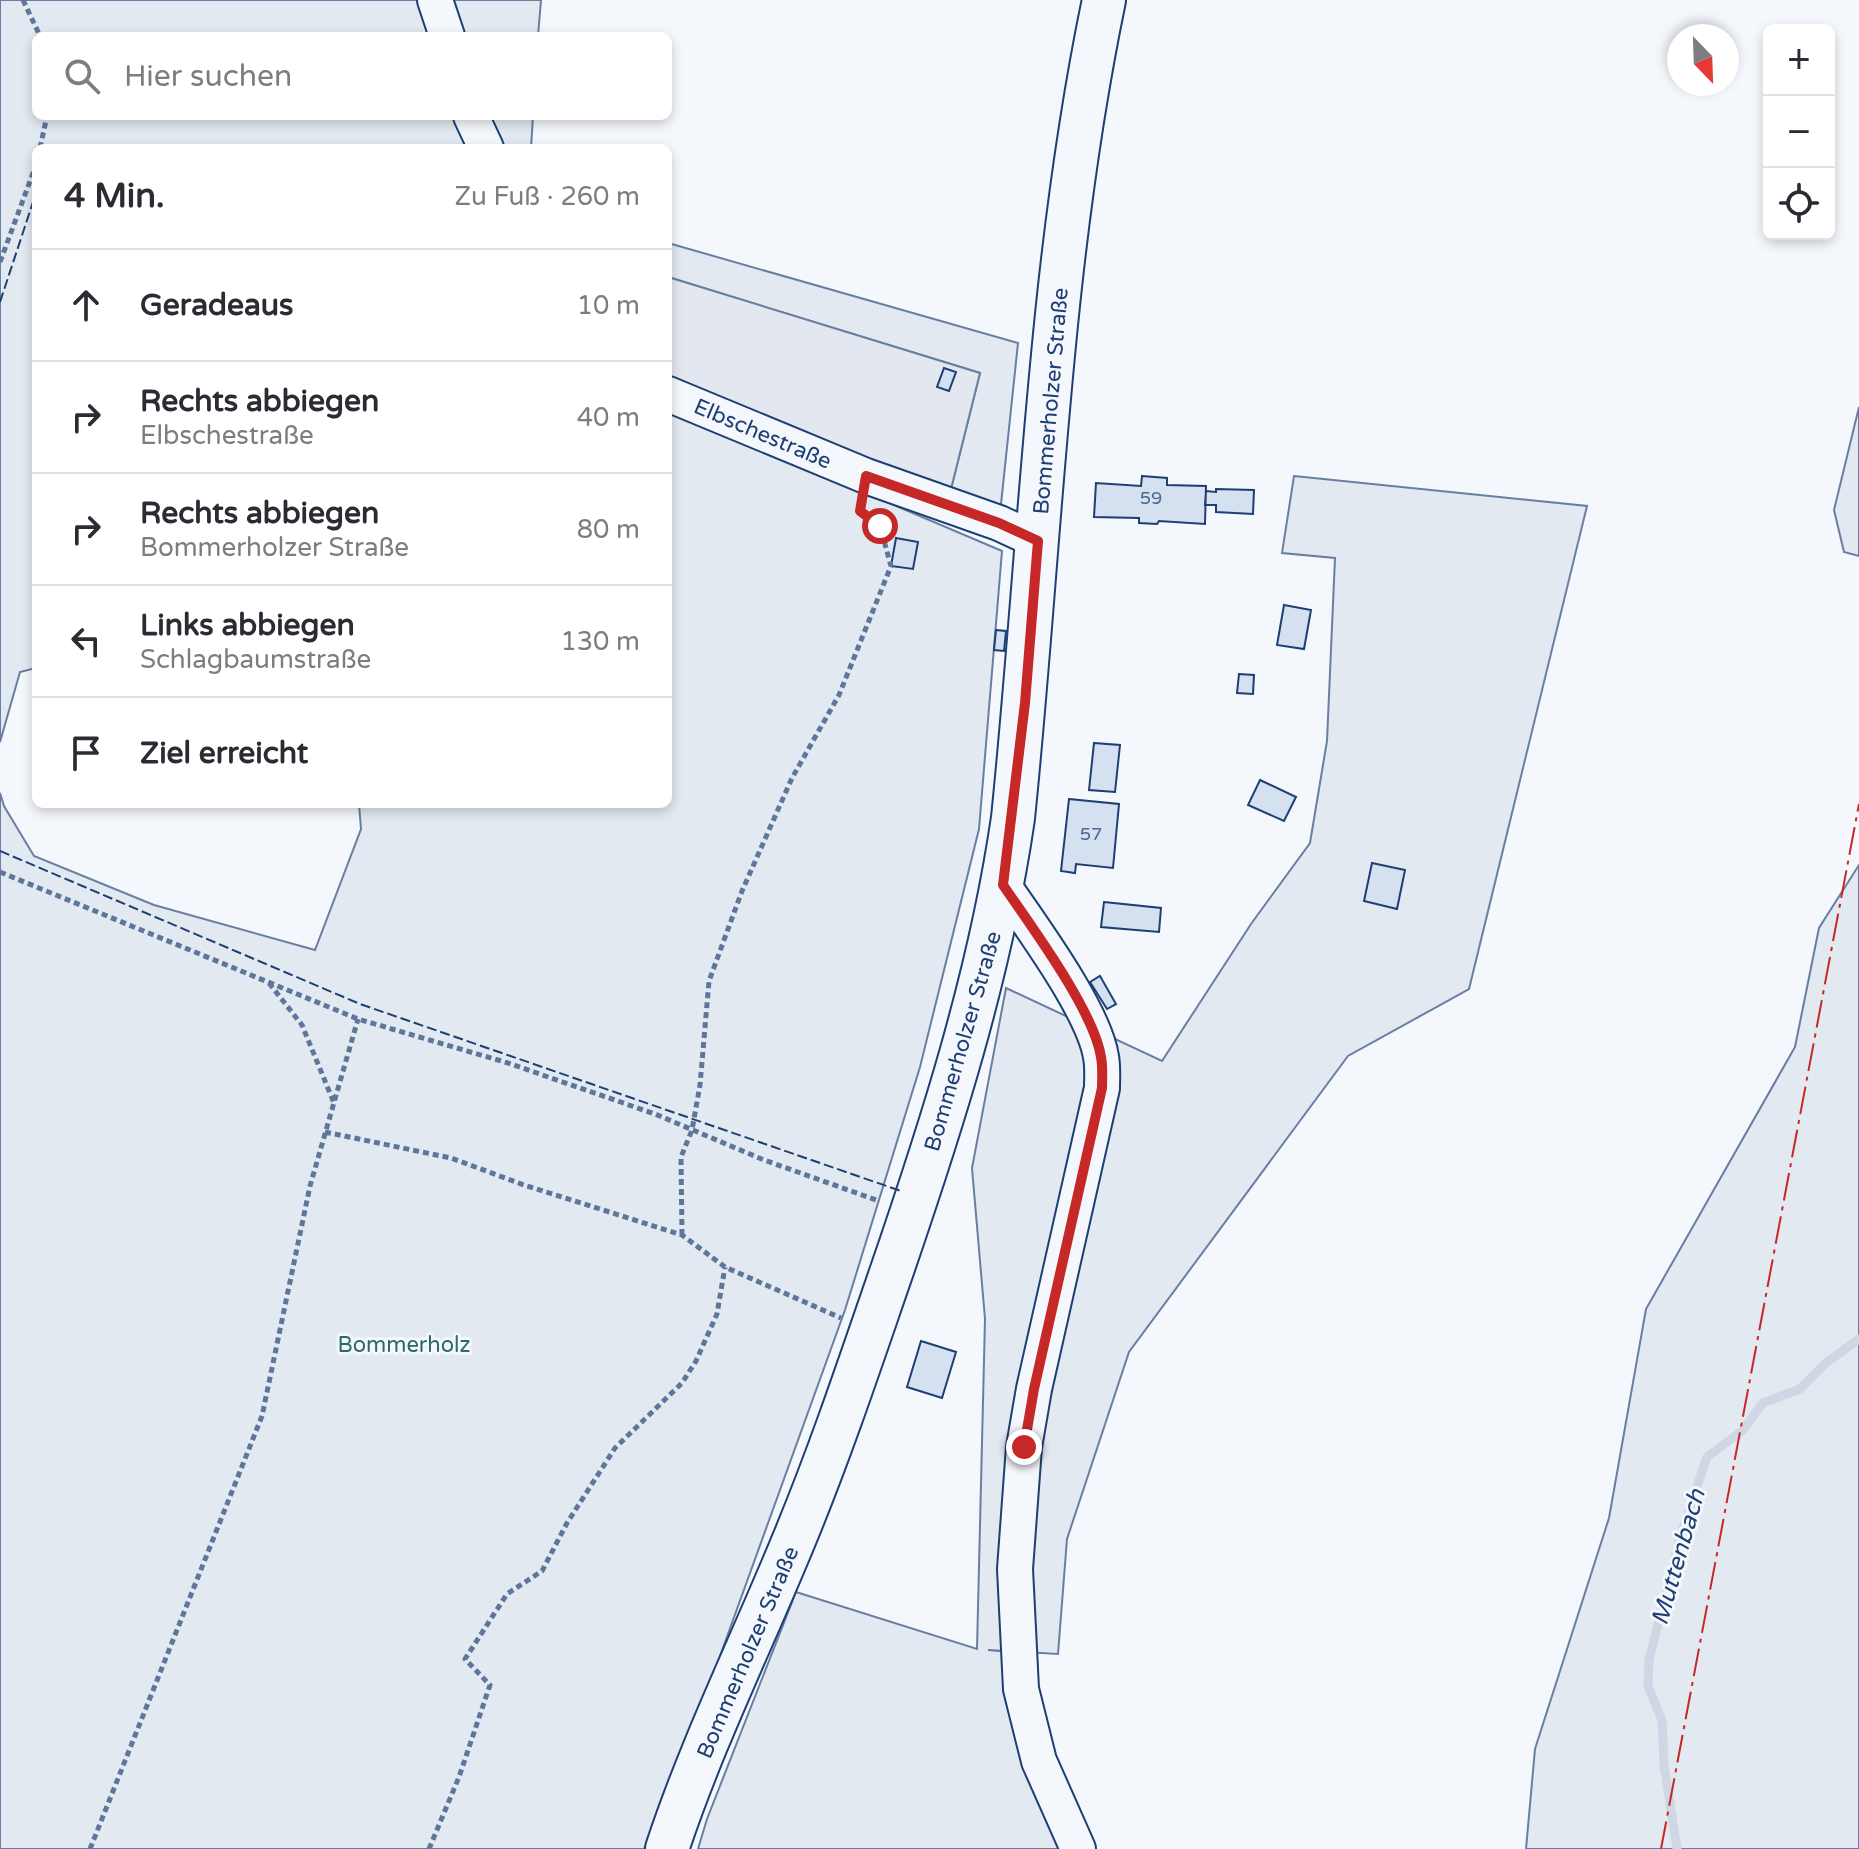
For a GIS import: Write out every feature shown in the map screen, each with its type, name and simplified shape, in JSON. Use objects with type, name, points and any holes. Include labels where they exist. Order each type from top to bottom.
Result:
[{"type":"main road","name":"Bommerholzer Straße","points":[[667,1849],[831,1447],[912,1213],[963,1052],[1003,885],[1023,717],[1066,231],[1087,81],[1104,0]]},
{"type":"street","points":[[435,0],[446,32]]},
{"type":"street","points":[[473,120],[484,144]]},
{"type":"street","name":"Elbschestraße","points":[[672,396],[866,476],[999,523],[1038,541]]},
{"type":"street","points":[[1003,885],[1041,941],[1087,1019],[1101,1056],[1102,1088],[1034,1389],[1024,1447],[1015,1569],[1021,1689],[1039,1761],[1078,1849]]},
{"type":"path","points":[[23,0],[38,32]]},
{"type":"path","points":[[41,144],[46,120]]},
{"type":"path","points":[[0,262],[32,188]]},
{"type":"path","points":[[682,1235],[681,1157],[692,1130],[700,1085],[709,981],[742,891],[792,778],[839,695],[891,566],[880,526],[860,511],[866,476]]},
{"type":"path","points":[[0,872],[358,1019],[508,1063],[655,1114],[764,1160],[912,1213]]},
{"type":"path","points":[[268,982],[302,1025],[334,1103]]},
{"type":"path","points":[[90,1849],[262,1416],[310,1186],[358,1019]]},
{"type":"path","points":[[325,1132],[451,1158],[536,1189],[682,1235],[725,1267],[871,1331]]},
{"type":"path","points":[[429,1849],[459,1777],[490,1685],[465,1659],[507,1594],[542,1571],[567,1523],[615,1448],[682,1383],[696,1361],[717,1314],[725,1267]]},
{"type":"green space","points":[[0,0],[541,0],[538,32],[32,32],[32,120],[533,120],[531,144],[32,144],[32,669],[20,672],[0,742]]},
{"type":"green space","points":[[672,244],[1018,343],[999,523],[947,505],[980,373],[672,278]]},
{"type":"green space","points":[[1859,407],[1859,556],[1844,552],[1834,510]]},
{"type":"green space","name":"Bommerholz","points":[[672,411],[1002,551],[979,829],[920,1067],[845,1310],[711,1681],[644,1849],[0,1849],[0,793],[4,806],[34,856],[154,905],[315,950],[361,829],[359,808],[672,808]]},
{"type":"green space","points":[[1294,476],[1587,506],[1469,989],[1348,1056],[1129,1352],[1067,1539],[1058,1654],[988,1650],[1010,1652],[1069,1849],[698,1849],[796,1592],[977,1649],[985,1319],[972,1168],[1006,988],[1162,1061],[1251,924],[1310,843],[1327,741],[1335,558],[1282,553]]},
{"type":"green space","points":[[1859,865],[1859,1849],[1526,1849],[1535,1749],[1609,1518],[1646,1309],[1795,1047],[1819,928]]},
{"type":"shaded area","points":[[672,278],[980,373],[947,505],[672,395]]},
{"type":"building","points":[[944,368],[956,372],[949,391],[937,387]]},
{"type":"building","points":[[1142,476],[1167,478],[1167,485],[1206,486],[1205,524],[1139,523],[1139,518],[1094,517],[1096,483],[1141,486]]},
{"type":"building","points":[[1216,489],[1254,490],[1253,514],[1216,512],[1216,505],[1205,505],[1206,491],[1216,492]]},
{"type":"building","points":[[896,538],[918,542],[913,569],[891,566]]},
{"type":"building","points":[[1284,605],[1311,610],[1304,649],[1277,645]]},
{"type":"building","points":[[996,630],[1006,631],[1004,651],[994,650]]},
{"type":"building","points":[[1239,674],[1254,675],[1253,694],[1237,693]]},
{"type":"building","points":[[1094,743],[1120,745],[1115,792],[1089,790]]},
{"type":"building","points":[[1260,780],[1296,797],[1284,821],[1248,805]]},
{"type":"building","points":[[1069,799],[1119,804],[1113,868],[1076,864],[1075,873],[1061,871]]},
{"type":"building","points":[[1372,863],[1405,870],[1397,909],[1364,901]]},
{"type":"building","points":[[1104,902],[1161,908],[1159,932],[1101,927]]},
{"type":"building","points":[[1100,976],[1116,1004],[1107,1009],[1090,982]]},
{"type":"building","points":[[921,1341],[956,1352],[942,1398],[907,1387]]},
{"type":"waterway","name":"Muttenbach","points":[[1677,1849],[1664,1765],[1662,1720],[1648,1686],[1649,1660],[1680,1537],[1707,1457],[1742,1431],[1763,1403],[1800,1389],[1827,1362],[1859,1339]]},
{"type":"fence","points":[[0,302],[32,205]]},
{"type":"fence","points":[[0,851],[360,1004],[901,1191]]},
{"type":"power","points":[[1661,1849],[1859,804]]},
{"type":"route","points":[[880,526],[860,511],[866,476],[999,523],[1038,541],[1025,703],[1003,885],[1041,941],[1087,1019],[1101,1056],[1102,1088],[1034,1389],[1024,1447]]}]
